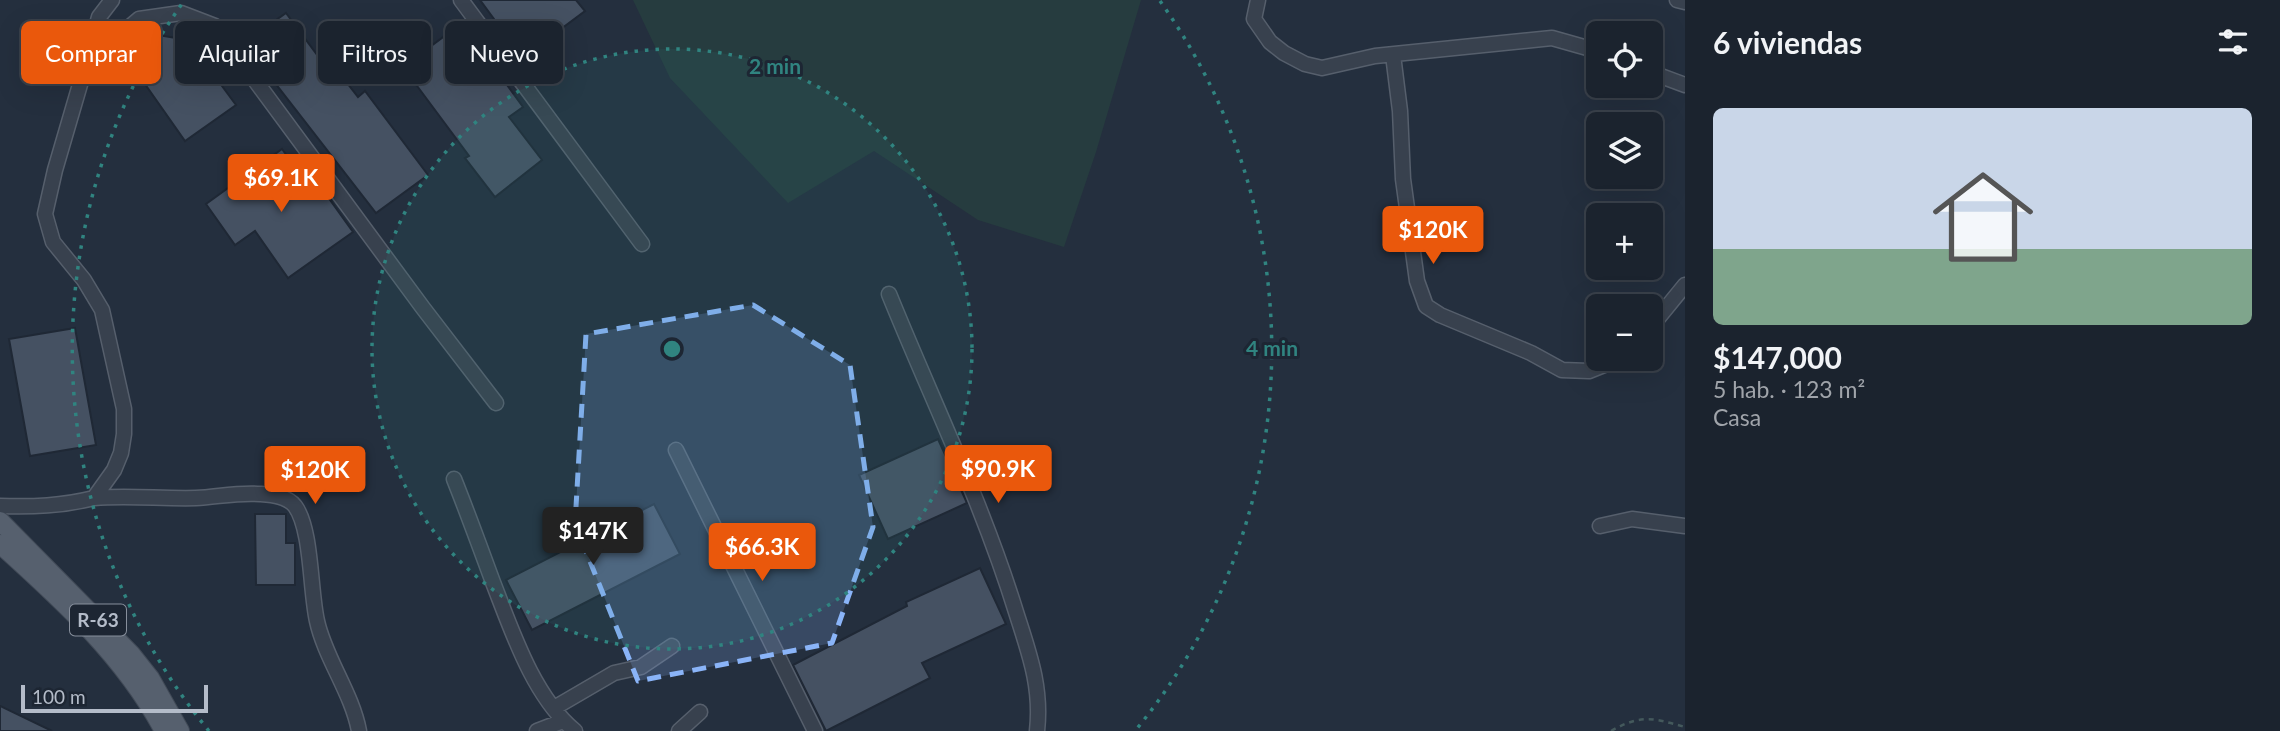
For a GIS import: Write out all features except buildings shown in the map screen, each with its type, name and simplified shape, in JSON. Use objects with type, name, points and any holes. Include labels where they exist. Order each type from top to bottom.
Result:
[{"type":"main road","name":"R-63","points":[[0,521],[131,654],[150,678],[180,731]]},
{"type":"main road","name":"R-63","points":[[0,544],[51,590],[118,662],[149,703],[164,731]]},
{"type":"street","points":[[98,21],[112,0]]},
{"type":"street","points":[[461,0],[642,244]]},
{"type":"street","points":[[1258,0],[1254,19],[1270,42],[1284,53],[1306,64],[1322,68],[1393,55],[1552,38],[1586,48]]},
{"type":"street","points":[[1677,0],[1685,2]]},
{"type":"street","points":[[137,21],[181,13],[215,26],[496,403]]},
{"type":"street","points":[[1393,55],[1400,111],[1403,179],[1417,281],[1426,306],[1440,315],[1531,353],[1562,370],[1586,371]]},
{"type":"street","points":[[1663,77],[1685,85]]},
{"type":"street","points":[[80,84],[45,214],[53,242],[83,280],[102,310],[124,409],[121,453],[114,470],[94,498]]},
{"type":"street","points":[[1663,312],[1685,285]]},
{"type":"street","points":[[889,294],[1000,559],[1032,662],[1040,706],[1037,731]]},
{"type":"street","points":[[676,450],[816,731]]},
{"type":"street","points":[[454,479],[521,654],[554,708],[569,726]]},
{"type":"street","points":[[0,506],[41,508],[94,498],[200,498],[260,494],[286,498],[300,516],[308,549],[311,592],[317,624],[359,731]]},
{"type":"street","points":[[1600,526],[1632,519],[1685,526]]},
{"type":"street","points":[[554,708],[614,673],[640,667],[672,646]]},
{"type":"street","points":[[679,731],[699,712]]},
{"type":"street","points":[[537,731],[569,726]]},
{"type":"path","points":[[1611,731],[1631,720],[1657,719],[1685,727]]},
{"type":"highlighted area","points":[[753,305],[850,365],[873,527],[832,643],[638,681],[575,524],[586,334]]},
{"type":"green space","points":[[633,0],[1141,0],[1096,152],[1064,247],[978,220],[874,151],[788,203],[670,78]]}]
